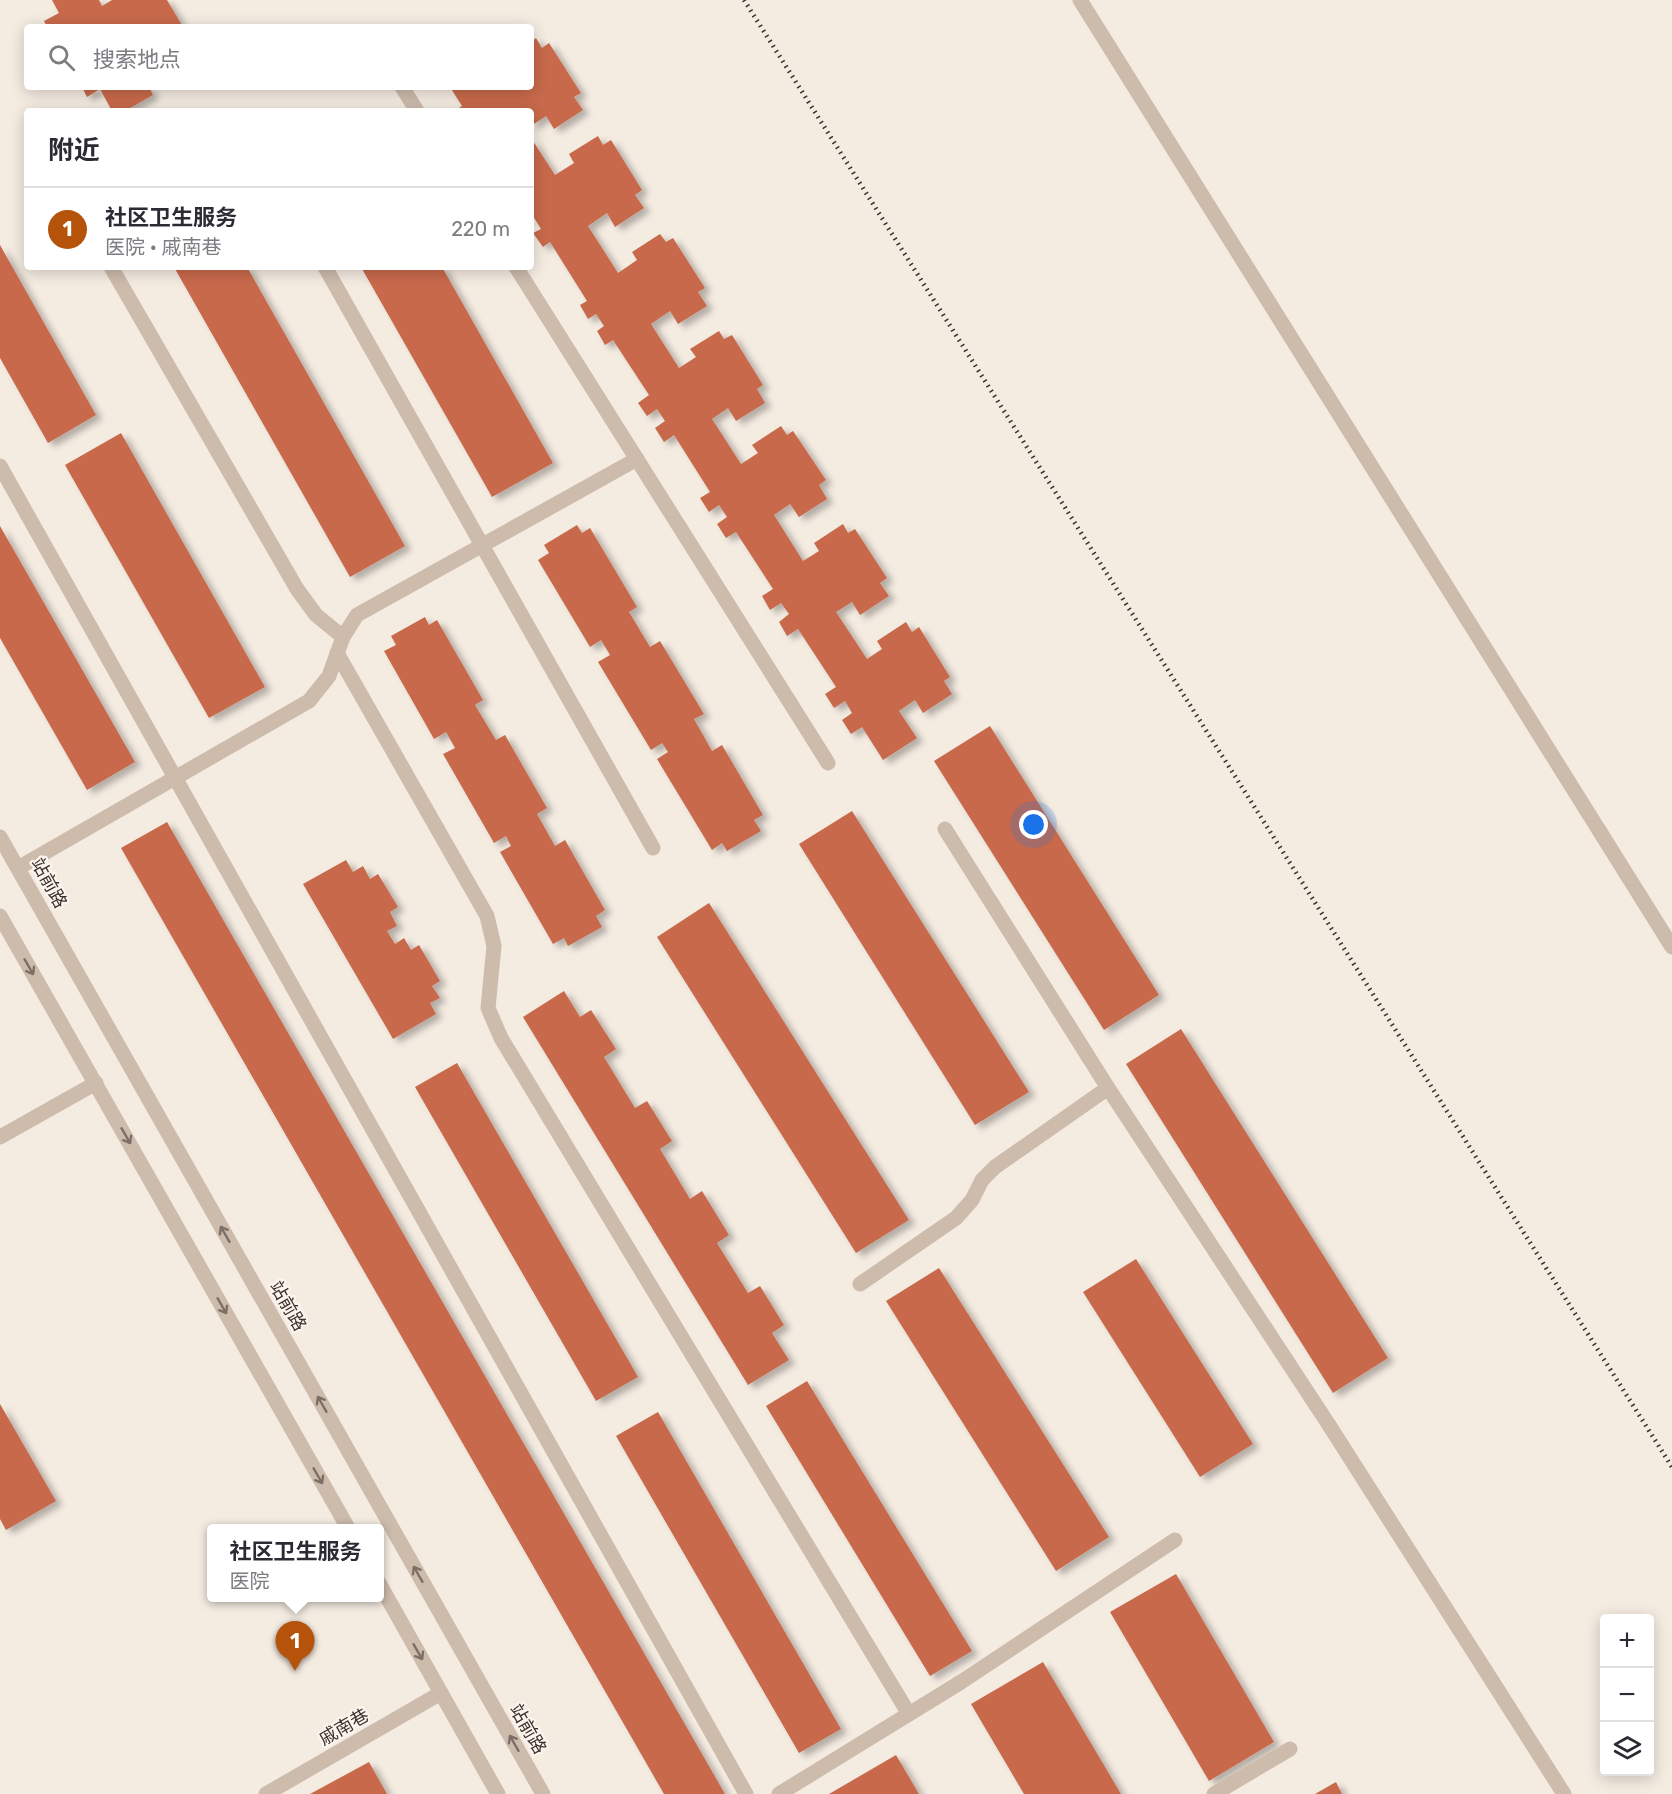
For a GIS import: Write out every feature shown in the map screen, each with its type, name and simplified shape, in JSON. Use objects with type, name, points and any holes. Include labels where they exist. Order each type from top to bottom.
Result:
[{"type":"street","points":[[1080,0],[1672,947]]},
{"type":"street","points":[[404,90],[415,108]]},
{"type":"street","points":[[113,270],[297,589],[316,615],[343,637]]},
{"type":"street","points":[[327,270],[653,848]]},
{"type":"street","points":[[518,270],[828,763]]},
{"type":"street","points":[[18,868],[309,701],[329,676],[343,637],[357,615],[637,459]]},
{"type":"street","points":[[0,465],[746,1794]]},
{"type":"street","points":[[337,653],[487,916],[494,946],[488,1008],[501,1038],[909,1714]]},
{"type":"street","points":[[945,829],[1108,1088],[1329,1425],[1564,1794]]},
{"type":"street","name":"站前路","points":[[0,837],[543,1794]]},
{"type":"street","points":[[0,916],[346,1524]]},
{"type":"street","points":[[0,1137],[96,1083]]},
{"type":"street","points":[[860,1284],[956,1218],[972,1200],[982,1180],[995,1167],[1108,1088]]},
{"type":"street","points":[[779,1794],[961,1682],[1175,1540]]},
{"type":"street","points":[[384,1592],[498,1794]]},
{"type":"street","name":"戚南巷","points":[[266,1794],[441,1693]]},
{"type":"street","points":[[1214,1794],[1290,1749]]},
{"type":"building","points":[[52,0],[99,0],[102,6],[112,0],[167,0],[181,24],[46,24],[44,21],[59,13]]},
{"type":"building","points":[[536,38],[542,48],[549,43],[581,93],[574,97],[583,110],[554,129],[546,116],[534,124],[534,108],[459,108],[462,106],[452,90],[534,90],[534,40]]},
{"type":"building","points":[[84,90],[98,90],[87,97]]},
{"type":"building","points":[[101,90],[150,90],[153,95],[130,108],[110,108]]},
{"type":"building","points":[[598,136],[603,145],[611,140],[642,190],[635,195],[644,208],[615,227],[607,213],[588,226],[618,273],[637,260],[632,252],[660,234],[666,242],[673,238],[705,288],[698,292],[707,306],[678,324],[670,311],[651,324],[679,368],[696,357],[690,349],[719,331],[724,339],[732,335],[763,385],[757,389],[765,403],[736,421],[728,408],[712,419],[741,464],[758,453],[752,445],[781,426],[787,435],[793,431],[826,480],[819,485],[827,499],[799,517],[790,504],[774,515],[803,561],[819,551],[814,543],[843,524],[848,533],[855,529],[887,578],[880,583],[889,596],[860,615],[852,602],[836,612],[867,659],[882,649],[877,641],[906,622],[912,632],[919,627],[950,677],[944,681],[952,694],[923,713],[915,700],[899,711],[917,738],[883,760],[862,727],[851,734],[842,720],[852,713],[845,701],[834,708],[825,694],[836,687],[798,629],[787,636],[779,622],[789,614],[781,603],[770,610],[762,596],[773,589],[736,532],[726,538],[717,524],[727,517],[719,505],[709,512],[700,498],[710,492],[674,435],[664,442],[655,428],[665,421],[657,409],[647,416],[638,403],[649,395],[613,340],[605,345],[597,331],[604,326],[596,314],[588,319],[580,305],[587,301],[550,242],[543,247],[534,234],[541,229],[534,218],[534,143],[555,175],[574,163],[569,154]]},
{"type":"building","points":[[0,245],[96,415],[48,443],[0,358]]},
{"type":"building","points":[[176,270],[249,270],[405,546],[350,577]]},
{"type":"building","points":[[363,270],[444,270],[553,463],[492,497]]},
{"type":"building","points":[[121,433],[265,687],[209,718],[65,465]]},
{"type":"building","points":[[577,525],[582,533],[590,528],[637,607],[629,612],[650,647],[660,641],[704,714],[694,719],[712,751],[722,745],[763,815],[754,820],[761,831],[727,851],[722,843],[712,850],[657,759],[668,752],[662,743],[651,750],[598,662],[610,655],[601,640],[590,647],[538,560],[549,553],[544,545]]},
{"type":"building","points":[[0,526],[135,762],[87,790],[0,638]]},
{"type":"building","points":[[425,617],[429,625],[437,620],[483,700],[475,705],[496,740],[505,735],[547,808],[537,814],[555,846],[565,840],[605,910],[596,916],[602,927],[568,946],[564,938],[553,944],[500,852],[511,846],[506,836],[494,843],[443,754],[455,748],[446,732],[434,739],[384,651],[396,645],[391,636]]},
{"type":"building","points":[[990,726],[1159,995],[1104,1030],[934,761]]},
{"type":"building","points":[[852,811],[1029,1092],[975,1125],[799,844]]},
{"type":"building","points":[[167,822],[725,1794],[664,1794],[121,848]]},
{"type":"building","points":[[346,860],[353,872],[363,866],[370,879],[378,874],[398,907],[390,912],[397,926],[387,931],[395,944],[404,938],[411,950],[419,945],[440,981],[432,986],[440,998],[430,1003],[436,1014],[393,1039],[303,884]]},
{"type":"building","points":[[709,903],[909,1220],[856,1253],[657,937]]},
{"type":"building","points":[[564,991],[580,1017],[591,1010],[616,1049],[604,1057],[635,1108],[647,1101],[672,1141],[660,1149],[690,1199],[702,1191],[729,1235],[717,1243],[748,1293],[760,1286],[784,1325],[772,1333],[789,1360],[748,1385],[523,1017]]},
{"type":"building","points":[[1181,1029],[1388,1358],[1333,1393],[1126,1064]]},
{"type":"building","points":[[457,1063],[638,1377],[596,1401],[415,1087]]},
{"type":"building","points":[[1136,1259],[1253,1444],[1200,1477],[1083,1292]]},
{"type":"building","points":[[939,1268],[1109,1537],[1056,1571],[886,1301]]},
{"type":"building","points":[[807,1381],[972,1651],[930,1676],[766,1406]]},
{"type":"building","points":[[0,1404],[56,1501],[6,1530],[0,1519]]},
{"type":"building","points":[[658,1412],[841,1729],[799,1753],[616,1436]]},
{"type":"building","points":[[1176,1574],[1274,1742],[1209,1781],[1110,1612]]},
{"type":"building","points":[[1043,1662],[1121,1794],[1024,1794],[971,1704]]},
{"type":"building","points":[[896,1755],[919,1794],[829,1794]]},
{"type":"building","points":[[369,1762],[387,1794],[310,1794]]},
{"type":"building","points":[[1336,1782],[1342,1794],[1315,1794]]},
{"type":"railway","points":[[744,0],[1672,1467]]},
{"type":"place","name":"社区卫生服务","points":[[295,1671]]}]
